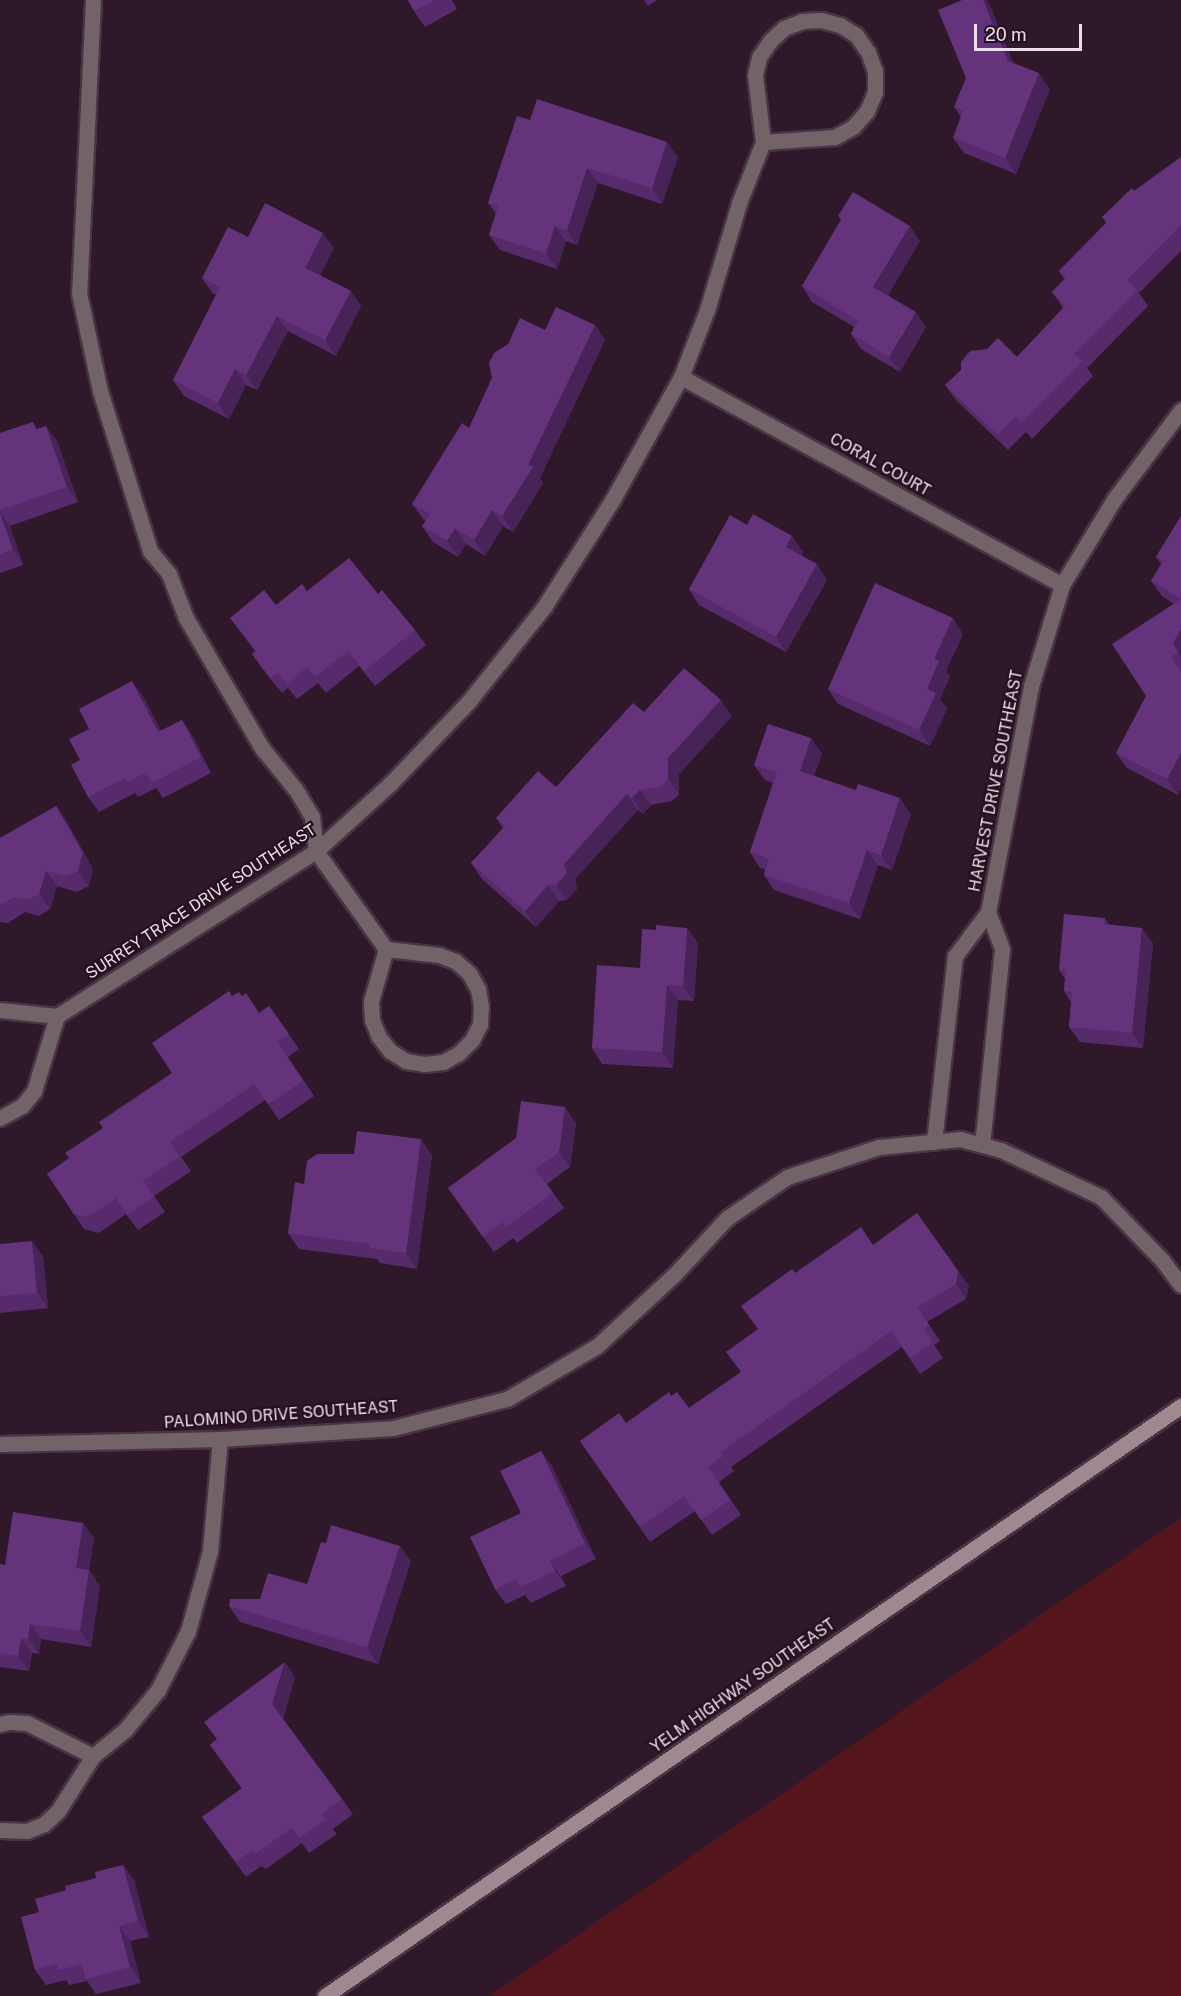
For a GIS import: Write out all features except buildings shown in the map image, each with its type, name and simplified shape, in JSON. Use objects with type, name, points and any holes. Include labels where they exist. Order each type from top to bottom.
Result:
[{"type":"main road","name":"YELM HIGHWAY SOUTHEAST","points":[[325,1996],[1181,1406]]},
{"type":"street","points":[[93,0],[79,293],[100,391],[150,550],[169,574],[186,618],[262,748],[296,790],[312,817],[316,851],[386,949],[439,955],[455,961],[469,973],[478,988],[481,1006],[480,1024],[472,1040],[459,1053],[443,1062],[424,1064],[406,1060],[390,1051],[379,1037],[372,1020],[371,1001],[386,949]]},
{"type":"street","name":"SURREY TRACE DRIVE SOUTHEAST","points":[[57,1016],[316,851],[392,783],[469,701],[544,607],[613,499],[681,377],[707,310],[739,203],[763,142],[755,75],[759,57],[770,40],[784,28],[802,21],[821,20],[840,25],[856,35],[868,52],[875,71],[874,92],[867,111],[853,127],[835,137],[763,142]]},
{"type":"street","name":"CORAL COURT","points":[[681,377],[1062,585]]},
{"type":"street","name":"HARVEST DRIVE SOUTHEAST","points":[[934,1142],[955,956],[988,912],[1031,686],[1062,585],[1115,498],[1181,410]]},
{"type":"street","name":"HARVEST DRIVE SOUTHEAST","points":[[982,1145],[1002,949],[988,912]]},
{"type":"street","points":[[0,1010],[57,1016],[34,1091],[22,1106],[0,1118]]},
{"type":"street","name":"PALOMINO DRIVE SOUTHEAST","points":[[0,1444],[220,1439],[393,1428],[507,1399],[597,1346],[674,1275],[727,1218],[787,1177],[879,1147],[960,1139],[1001,1150],[1101,1197],[1162,1260],[1181,1286]]},
{"type":"street","points":[[0,1830],[27,1831],[44,1824],[58,1811],[93,1756],[126,1730],[158,1690],[188,1631],[210,1551],[220,1439]]},
{"type":"street","points":[[0,1724],[27,1723],[93,1756]]},
{"type":"shaded area","points":[[1181,1518],[1181,1996],[489,1996]]}]
